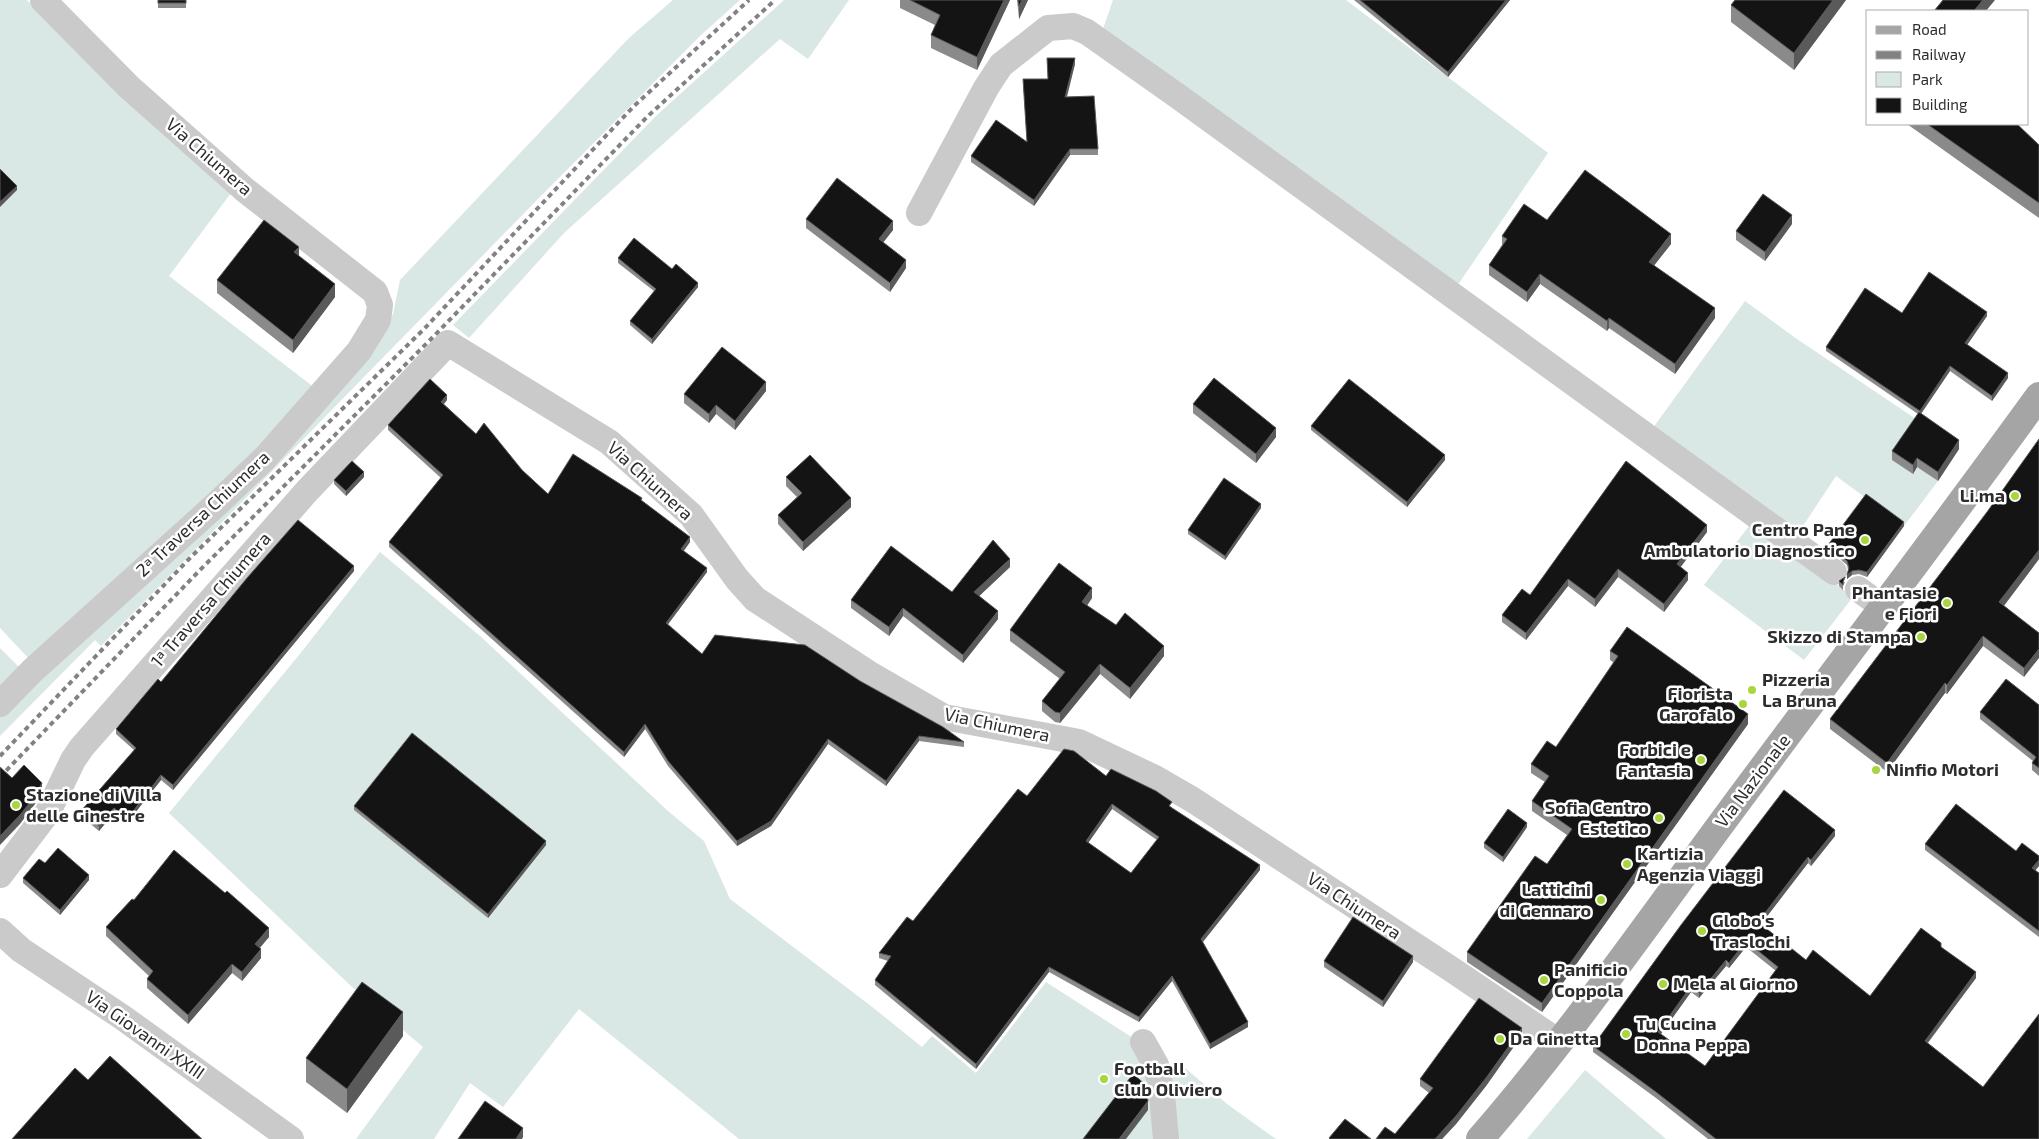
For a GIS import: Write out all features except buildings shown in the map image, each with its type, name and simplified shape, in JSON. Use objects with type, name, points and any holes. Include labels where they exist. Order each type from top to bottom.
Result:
[{"type":"main road","name":"Via Nazionale","points":[[1480,1139],[1559,1042],[2039,396]]},
{"type":"street","name":"Via Chiumera","points":[[43,0],[128,87],[245,190],[375,292],[380,305]]},
{"type":"street","points":[[919,213],[986,88],[1001,66],[1048,28],[1072,26],[1086,32],[1179,97],[1834,572]]},
{"type":"street","name":"2ª Traversa Chiumera","points":[[0,704],[32,671],[265,458],[359,351],[378,320],[380,305]]},
{"type":"street","name":"Via Chiumera","points":[[448,343],[609,442],[691,515],[737,579],[755,599],[868,673],[944,718],[1078,742],[1155,778],[1193,800],[1559,1042]]},
{"type":"street","name":"1ª Traversa Chiumera","points":[[0,875],[48,812],[73,760],[82,747],[307,491],[448,343]]},
{"type":"street","points":[[1858,590],[1883,607]]},
{"type":"street","name":"Via Giovanni XXIII","points":[[0,932],[21,950],[122,1017],[291,1139]]},
{"type":"street","points":[[1144,1042],[1156,1065],[1162,1094],[1166,1139]]},
{"type":"green space","points":[[0,0],[27,0],[118,91],[231,193],[169,276],[315,388],[253,460],[32,662],[0,628]]},
{"type":"green space","points":[[673,0],[740,0],[700,36],[536,201],[101,646],[95,640],[0,736],[0,713],[370,354],[393,314],[400,280],[629,38]]},
{"type":"green space","points":[[784,0],[849,0],[808,59],[780,39],[564,233],[469,338],[453,325],[657,115]]},
{"type":"green space","points":[[1113,0],[1346,0],[1548,153],[1457,286],[1103,29]]},
{"type":"green space","points":[[1745,301],[1794,337],[1919,421],[1913,474],[1917,467],[1938,481],[1904,526],[1836,476],[1797,535],[1650,432]]},
{"type":"green space","points":[[1752,522],[1853,597],[1804,660],[1704,585]]},
{"type":"green space","points":[[380,552],[480,636],[668,811],[704,841],[730,899],[922,1047],[932,1036],[976,1073],[1046,982],[1133,1038],[1154,1084],[1157,1139],[739,1139],[579,1009],[503,1107],[470,1083],[434,1139],[356,1139],[423,1047],[351,986],[169,813],[299,655]]},
{"type":"green space","points":[[0,648],[23,671],[0,692]]},
{"type":"green space","points":[[1184,1067],[1227,1104],[1276,1139],[1176,1139],[1169,1074]]},
{"type":"green space","points":[[1585,1070],[1666,1139],[1527,1139]]},
{"type":"railway","points":[[0,756],[190,558],[424,329],[634,106],[749,0]]},
{"type":"railway","points":[[0,777],[200,570],[432,338],[648,116],[775,0]]},
{"type":"place","name":"Li.ma","points":[[2015,496]]},
{"type":"place","name":"Centro Pane Ambulatorio Diagnostico","points":[[1865,540]]},
{"type":"place","name":"Phantasie e Fiori","points":[[1947,603]]},
{"type":"place","name":"Skizzo di Stampa","points":[[1921,637]]},
{"type":"place","name":"Pizzeria La Bruna","points":[[1752,690]]},
{"type":"place","name":"Fiorista Garofalo","points":[[1743,704]]},
{"type":"place","name":"Forbici e Fantasia","points":[[1701,760]]},
{"type":"place","name":"Ninfio Motori","points":[[1876,770]]},
{"type":"place","name":"Stazione di Villa delle Ginestre","points":[[16,805]]},
{"type":"place","name":"Sofia Centro Estetico","points":[[1659,818]]},
{"type":"place","name":"Kartizia Agenzia Viaggi","points":[[1627,864]]},
{"type":"place","name":"Latticini di Gennaro","points":[[1601,900]]},
{"type":"place","name":"Globo's Traslochi","points":[[1702,931]]},
{"type":"place","name":"Panificio Coppola","points":[[1544,980]]},
{"type":"place","name":"Mela al Giorno","points":[[1663,984]]},
{"type":"place","name":"Tu Cucina Donna Peppa","points":[[1626,1034]]},
{"type":"place","name":"Da Ginetta","points":[[1500,1039]]},
{"type":"place","name":"Football Club Oliviero","points":[[1104,1079]]}]
